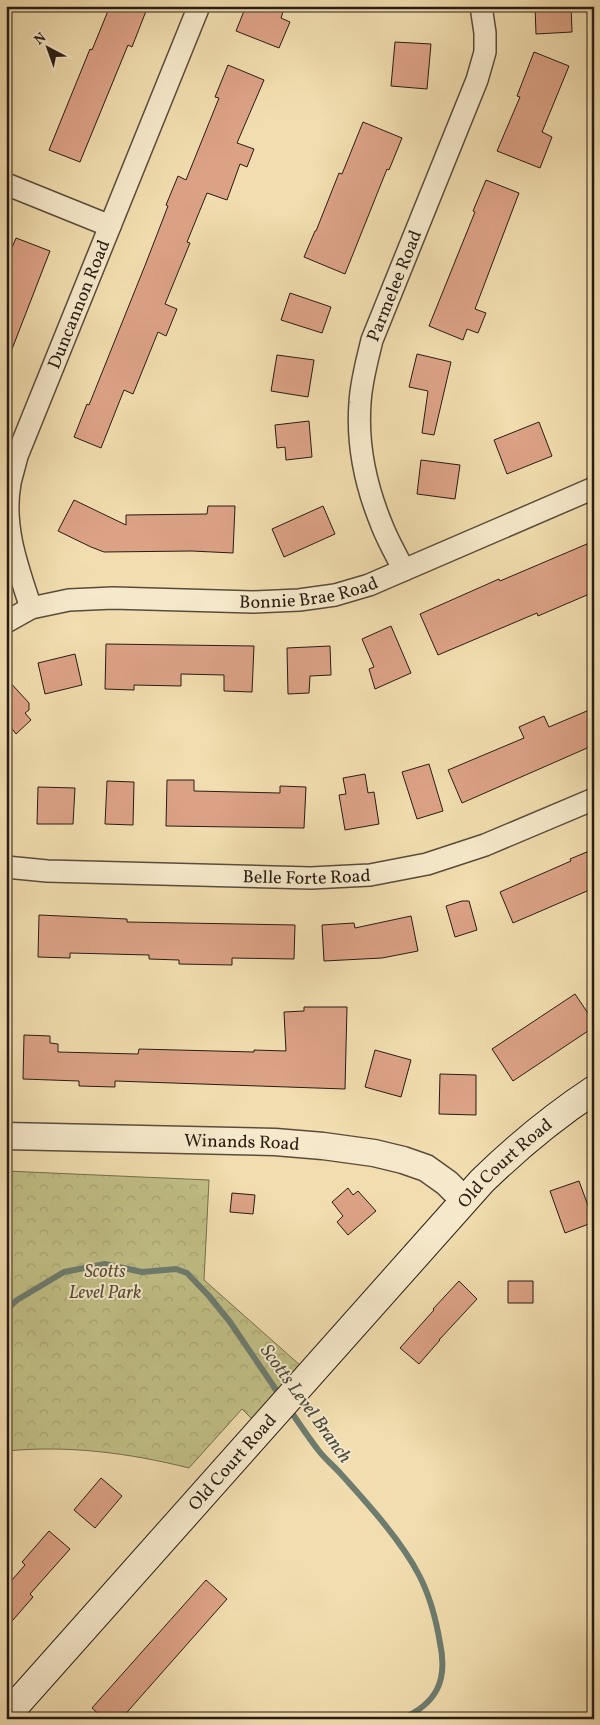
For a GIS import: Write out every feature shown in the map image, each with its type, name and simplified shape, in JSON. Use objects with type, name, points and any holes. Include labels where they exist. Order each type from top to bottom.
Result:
[{"type":"main road","name":"Old Court Road","points":[[6,1716],[464,1200],[512,1152],[538,1130],[594,1090]]},
{"type":"street","name":"Duncannon Road","points":[[31,608],[15,560],[10,534],[8,508],[10,483],[17,456],[199,6]]},
{"type":"street","name":"Parmelee Road","points":[[404,570],[381,524],[370,495],[360,433],[360,404],[364,373],[372,340],[477,80],[485,52],[485,33],[481,6]]},
{"type":"street","points":[[6,184],[110,226]]},
{"type":"street","name":"Bonnie Brae Road","points":[[6,622],[31,608],[69,600],[113,598],[253,602],[298,600],[335,595],[369,585],[594,488]]},
{"type":"street","name":"Belle Forte Road","points":[[6,867],[47,871],[311,878],[370,874],[427,864],[485,845],[594,799]]},
{"type":"street","name":"Winands Road","points":[[6,1136],[275,1142],[374,1153],[426,1168],[447,1183],[464,1200]]},
{"type":"green space","name":"Scotts Level Park","points":[[6,1171],[209,1180],[204,1280],[301,1366],[253,1420],[242,1409],[189,1468],[121,1454],[53,1449],[6,1451]]},
{"type":"building","points":[[110,6],[148,6],[132,47],[128,45],[80,162],[49,150],[90,49],[92,50]]},
{"type":"building","points":[[246,6],[268,6],[283,12],[281,18],[290,22],[279,48],[236,31]]},
{"type":"building","points":[[535,6],[571,6],[572,32],[536,34]]},
{"type":"building","points":[[395,42],[431,44],[427,89],[391,86]]},
{"type":"building","points":[[534,52],[569,66],[542,132],[552,137],[540,168],[497,151],[520,97],[517,96]]},
{"type":"building","points":[[228,65],[264,80],[237,143],[254,149],[247,167],[240,164],[227,200],[207,193],[187,242],[190,243],[165,304],[177,309],[166,336],[158,332],[133,394],[124,390],[101,448],[74,437],[87,404],[89,405],[146,263],[178,176],[186,180],[219,98],[215,97]]},
{"type":"building","points":[[363,122],[402,138],[389,170],[387,169],[345,274],[304,257],[339,173],[342,174]]},
{"type":"building","points":[[486,180],[519,193],[475,309],[486,313],[478,333],[467,329],[463,340],[429,326]]},
{"type":"building","points":[[16,238],[50,251],[7,362],[6,262]]},
{"type":"building","points":[[290,293],[331,307],[322,333],[281,320]]},
{"type":"building","points":[[417,354],[451,362],[434,435],[422,433],[428,391],[409,387]]},
{"type":"building","points":[[277,355],[314,360],[308,397],[271,391]]},
{"type":"building","points":[[309,421],[312,457],[286,460],[285,447],[277,448],[275,425]]},
{"type":"building","points":[[539,422],[552,456],[507,474],[494,440]]},
{"type":"building","points":[[421,460],[460,465],[455,499],[417,494]]},
{"type":"building","points":[[74,500],[126,525],[126,515],[207,514],[208,506],[235,506],[233,553],[192,551],[104,552],[58,531]]},
{"type":"building","points":[[323,506],[335,534],[284,557],[272,529]]},
{"type":"building","points":[[594,541],[594,592],[538,616],[537,613],[438,655],[420,614],[499,579],[500,581]]},
{"type":"building","points":[[391,626],[411,673],[375,689],[369,669],[374,667],[362,639]]},
{"type":"building","points":[[106,644],[254,646],[252,692],[224,691],[224,675],[181,674],[181,686],[134,685],[134,690],[105,689]]},
{"type":"building","points":[[330,646],[331,675],[310,676],[309,693],[288,694],[287,648]]},
{"type":"building","points":[[75,654],[82,685],[45,694],[38,663]]},
{"type":"building","points":[[6,678],[29,703],[29,710],[25,713],[31,720],[16,734],[10,726],[6,729]]},
{"type":"building","points":[[594,708],[594,745],[462,803],[448,770],[524,738],[519,727],[544,716],[549,727]]},
{"type":"building","points":[[429,764],[443,811],[417,819],[402,772]]},
{"type":"building","points":[[365,774],[368,793],[374,792],[379,824],[345,830],[339,795],[346,794],[343,778]]},
{"type":"building","points":[[167,780],[194,780],[194,791],[280,793],[280,786],[306,787],[304,828],[166,826]]},
{"type":"building","points":[[107,781],[134,782],[133,825],[105,824]]},
{"type":"building","points":[[38,787],[75,788],[73,824],[37,824]]},
{"type":"building","points":[[594,849],[594,888],[513,923],[500,892]]},
{"type":"building","points":[[469,901],[477,930],[455,937],[446,906]]},
{"type":"building","points":[[39,915],[127,919],[127,922],[295,925],[294,959],[232,958],[232,965],[179,964],[179,960],[149,959],[149,955],[70,953],[70,958],[38,957]]},
{"type":"building","points":[[411,916],[418,951],[382,958],[324,961],[322,925],[354,923],[355,928]]},
{"type":"building","points":[[575,994],[594,1022],[594,1027],[513,1081],[492,1049]]},
{"type":"building","points":[[304,1007],[347,1007],[345,1089],[115,1081],[115,1087],[79,1086],[79,1081],[23,1079],[24,1035],[50,1036],[50,1043],[58,1044],[58,1052],[138,1054],[139,1049],[286,1051],[284,1012],[304,1011]]},
{"type":"building","points":[[375,1050],[411,1060],[401,1097],[365,1087]]},
{"type":"building","points":[[440,1074],[476,1075],[476,1115],[439,1114]]},
{"type":"building","points":[[579,1181],[594,1222],[565,1233],[550,1191]]},
{"type":"building","points":[[348,1188],[353,1195],[358,1191],[376,1211],[348,1235],[337,1222],[343,1216],[332,1202]]},
{"type":"building","points":[[232,1193],[255,1195],[253,1214],[230,1212]]},
{"type":"building","points":[[459,1281],[477,1299],[419,1364],[400,1348]]},
{"type":"building","points":[[508,1281],[533,1281],[533,1303],[508,1303]]},
{"type":"building","points":[[101,1478],[122,1496],[95,1528],[74,1510]]},
{"type":"building","points":[[49,1531],[70,1549],[30,1594],[33,1597],[6,1628],[6,1587],[25,1565],[22,1562]]},
{"type":"building","points":[[206,1580],[227,1599],[121,1719],[104,1719],[92,1708]]},
{"type":"waterway","name":"Scotts Level Branch","points":[[6,1310],[17,1300],[64,1272],[105,1264],[142,1272],[176,1269],[187,1273],[209,1296],[230,1322],[281,1397]]},
{"type":"waterway","name":"Scotts Level Branch","points":[[288,1407],[321,1454],[361,1496],[403,1548],[423,1583],[429,1599],[437,1625],[442,1656],[441,1679],[431,1698],[423,1706],[401,1719]]}]
